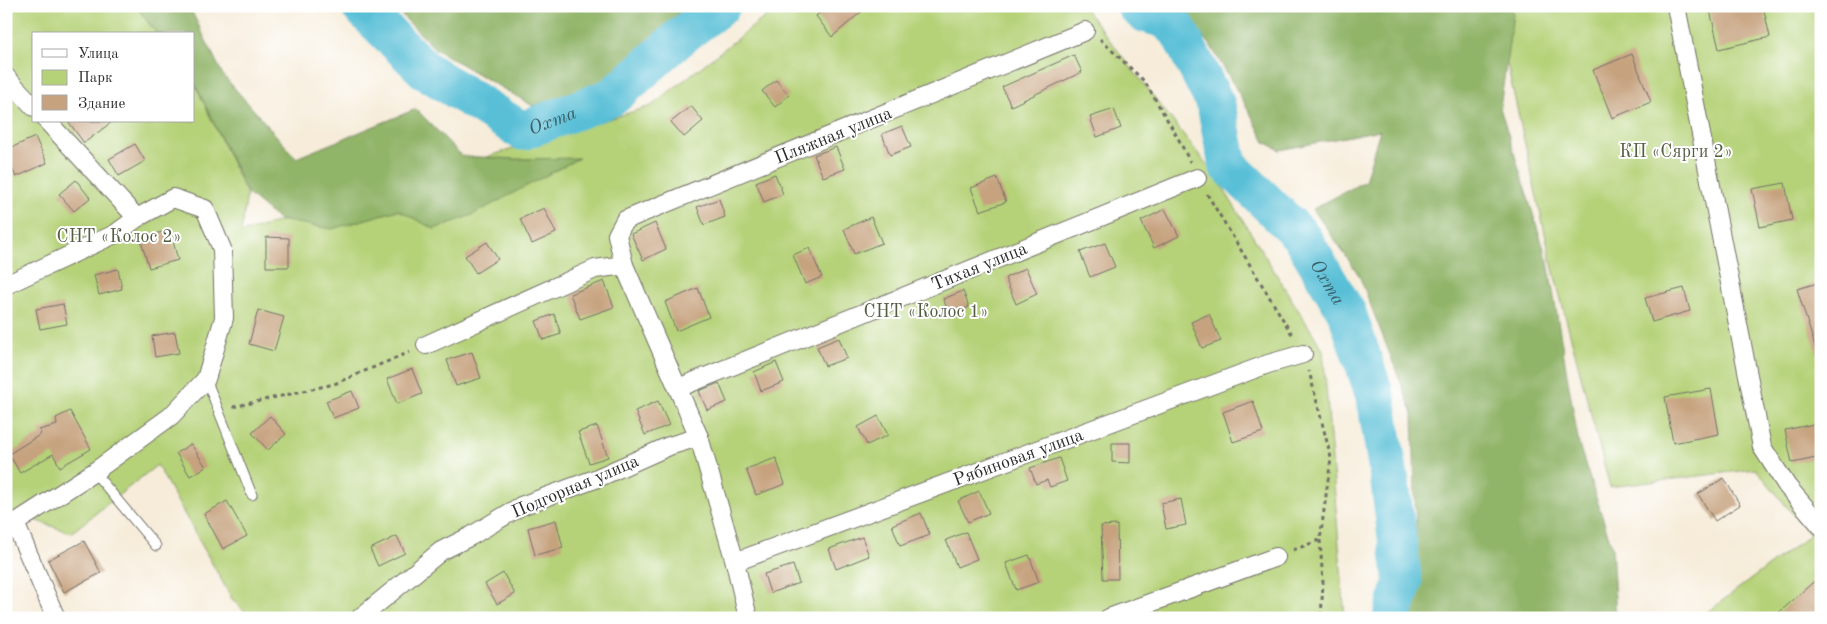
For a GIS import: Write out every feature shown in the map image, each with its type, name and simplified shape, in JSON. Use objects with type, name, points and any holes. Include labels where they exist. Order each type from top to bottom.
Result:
[{"type":"street","points":[[1676,6],[1762,447],[1787,486],[1821,526]]},
{"type":"street","name":"Пляжная улица","points":[[624,265],[617,235],[625,220],[1084,31]]},
{"type":"street","points":[[6,78],[32,105]]},
{"type":"street","points":[[48,122],[137,218]]},
{"type":"street","name":"Тихая улица","points":[[678,388],[1197,178]]},
{"type":"street","points":[[6,285],[115,234],[137,218],[173,198],[205,209],[222,249],[224,318],[206,379],[172,416],[94,472],[11,525],[56,618]]},
{"type":"street","points":[[426,345],[595,269],[624,265],[699,437],[735,562],[748,618]]},
{"type":"street","name":"Рябиновая улица","points":[[735,562],[1259,368],[1303,354]]},
{"type":"street","name":"Подгорная улица","points":[[360,618],[441,550],[471,536],[521,506],[595,479],[669,446],[699,437]]},
{"type":"street","points":[[1109,618],[1276,557]]},
{"type":"lane","points":[[206,379],[252,495]]},
{"type":"lane","points":[[94,472],[156,546]]},
{"type":"path","points":[[1084,31],[1091,30],[1145,82],[1178,138],[1197,178],[1303,354],[1313,385],[1331,458],[1320,540],[1323,583],[1321,618]]},
{"type":"path","points":[[218,410],[334,384],[426,345]]},
{"type":"path","points":[[1276,557],[1320,540]]},
{"type":"green space","name":"СНТ «Колос 1»","points":[[6,6],[136,6],[156,32],[32,32],[32,122],[195,122],[195,84],[247,195],[241,233],[651,106],[779,6],[1083,6],[1215,175],[1323,350],[1345,618],[251,618],[232,599],[157,465],[71,533],[6,510]]},
{"type":"green space","points":[[136,6],[189,6],[223,75],[296,158],[416,109],[462,156],[515,159],[579,158],[472,215],[434,229],[398,210],[332,229],[279,220],[248,194],[195,84],[195,32],[156,32]]},
{"type":"green space","points":[[393,6],[686,6],[602,85],[533,106],[435,49]]},
{"type":"green space","points":[[1174,6],[1509,6],[1513,14],[1500,108],[1548,262],[1579,445],[1612,547],[1616,618],[1406,618],[1417,572],[1413,414],[1359,275],[1313,209],[1365,181],[1380,130],[1280,150],[1265,142],[1209,43]]},
{"type":"green space","name":"КП «Сярги 2»","points":[[1494,6],[1821,6],[1821,618],[1699,618],[1810,535],[1756,469],[1610,487],[1553,269]]},
{"type":"building","points":[[828,6],[868,6],[832,37],[816,16]]},
{"type":"building","points":[[1709,6],[1763,6],[1770,37],[1719,49]]},
{"type":"building","points":[[1632,54],[1651,102],[1612,118],[1593,70]]},
{"type":"building","points":[[1074,55],[1082,72],[1011,106],[1002,87]]},
{"type":"building","points":[[776,80],[789,95],[775,107],[762,91]]},
{"type":"building","points":[[691,106],[703,121],[684,137],[671,122]]},
{"type":"building","points":[[1114,109],[1121,128],[1097,137],[1090,117]]},
{"type":"building","points":[[69,122],[112,122],[84,143]]},
{"type":"building","points":[[902,126],[911,147],[890,155],[882,134]]},
{"type":"building","points":[[35,137],[47,163],[16,177],[6,156],[6,150]]},
{"type":"building","points":[[135,144],[145,161],[119,176],[109,159]]},
{"type":"building","points":[[836,147],[845,169],[823,177],[814,155]]},
{"type":"building","points":[[775,174],[783,194],[764,202],[756,182]]},
{"type":"building","points":[[997,178],[1006,202],[980,211],[971,188]]},
{"type":"building","points":[[76,180],[90,198],[74,211],[59,194]]},
{"type":"building","points":[[1785,183],[1792,220],[1760,227],[1752,189]]},
{"type":"building","points":[[719,199],[725,217],[704,225],[697,207]]},
{"type":"building","points":[[544,208],[556,233],[532,244],[520,219]]},
{"type":"building","points":[[1165,209],[1179,236],[1154,248],[1141,221]]},
{"type":"building","points":[[871,217],[882,243],[854,254],[844,229]]},
{"type":"building","points":[[655,223],[666,249],[643,260],[631,234]]},
{"type":"building","points":[[170,230],[178,260],[149,268],[140,238]]},
{"type":"building","points":[[266,237],[289,238],[289,267],[266,267]]},
{"type":"building","points":[[487,242],[498,259],[476,273],[465,256]]},
{"type":"building","points":[[1105,243],[1115,267],[1090,277],[1080,252]]},
{"type":"building","points":[[809,248],[822,277],[805,284],[793,255]]},
{"type":"building","points":[[1026,268],[1037,294],[1016,304],[1005,278]]},
{"type":"building","points":[[118,269],[122,289],[99,295],[94,275]]},
{"type":"building","points":[[604,281],[614,307],[580,319],[570,294]]},
{"type":"building","points":[[1821,282],[1821,353],[1817,353],[1797,289]]},
{"type":"building","points":[[698,288],[709,317],[676,331],[665,302]]},
{"type":"building","points":[[1684,288],[1690,311],[1652,322],[1645,298]]},
{"type":"building","points":[[963,291],[969,307],[950,315],[943,299]]},
{"type":"building","points":[[63,304],[67,324],[40,329],[36,309]]},
{"type":"building","points":[[258,310],[284,317],[274,351],[249,344]]},
{"type":"building","points":[[554,314],[561,334],[543,340],[536,321]]},
{"type":"building","points":[[1209,314],[1221,341],[1202,348],[1191,322]]},
{"type":"building","points":[[175,332],[179,353],[155,357],[152,336]]},
{"type":"building","points":[[839,338],[847,358],[825,366],[817,347]]},
{"type":"building","points":[[472,352],[481,378],[456,386],[447,360]]},
{"type":"building","points":[[776,362],[784,382],[761,391],[754,372]]},
{"type":"building","points":[[412,369],[422,394],[397,404],[387,379]]},
{"type":"building","points":[[719,383],[727,402],[707,410],[699,391]]},
{"type":"building","points":[[1711,389],[1719,434],[1673,443],[1665,397]]},
{"type":"building","points":[[352,391],[359,408],[333,418],[326,401]]},
{"type":"building","points":[[658,401],[669,425],[645,435],[635,411]]},
{"type":"building","points":[[1253,401],[1263,432],[1233,442],[1223,412]]},
{"type":"building","points":[[70,411],[91,449],[60,467],[53,454],[20,473],[9,454],[41,434],[39,430],[57,425],[56,418]]},
{"type":"building","points":[[270,416],[286,434],[268,450],[252,433]]},
{"type":"building","points":[[878,416],[888,435],[867,445],[858,427]]},
{"type":"building","points":[[1814,424],[1821,457],[1792,463],[1785,430]]},
{"type":"building","points":[[597,426],[608,457],[589,463],[578,432]]},
{"type":"building","points":[[1112,443],[1130,443],[1130,463],[1112,462]]},
{"type":"building","points":[[191,444],[206,467],[190,476],[176,453]]},
{"type":"building","points":[[776,458],[785,484],[756,495],[746,469]]},
{"type":"building","points":[[1059,458],[1067,481],[1050,487],[1047,480],[1036,484],[1030,468]]},
{"type":"building","points":[[1724,478],[1740,505],[1715,521],[1698,494]]},
{"type":"building","points":[[979,491],[989,513],[968,522],[958,501]]},
{"type":"building","points":[[1181,499],[1186,525],[1166,529],[1161,503]]},
{"type":"building","points":[[227,501],[247,536],[223,549],[204,514]]},
{"type":"building","points":[[921,513],[930,535],[900,546],[892,525]]},
{"type":"building","points":[[556,520],[563,548],[535,555],[528,528]]},
{"type":"building","points":[[1117,525],[1118,579],[1103,579],[1101,526]]},
{"type":"building","points":[[966,532],[977,559],[957,567],[946,540]]},
{"type":"building","points":[[397,536],[405,553],[378,566],[370,549]]},
{"type":"building","points":[[862,537],[869,556],[836,569],[829,549]]},
{"type":"building","points":[[84,541],[101,573],[64,592],[48,560]]},
{"type":"building","points":[[1029,555],[1039,582],[1016,590],[1006,563]]},
{"type":"building","points":[[793,565],[799,583],[770,593],[764,574]]},
{"type":"building","points":[[503,573],[515,594],[497,604],[485,584]]},
{"type":"building","points":[[1821,575],[1821,618],[1773,618]]},
{"type":"waterway","name":"Охта","points":[[360,6],[425,70],[522,131],[612,97],[684,34],[721,6]]},
{"type":"waterway","name":"Охта","points":[[1136,6],[1144,13],[1165,19],[1178,30],[1216,105],[1228,165],[1301,236],[1347,313],[1376,399],[1390,483],[1403,583],[1392,618]]},
{"type":"park label","name":"СНТ «Колос 2»","points":[[119,236]]}]
